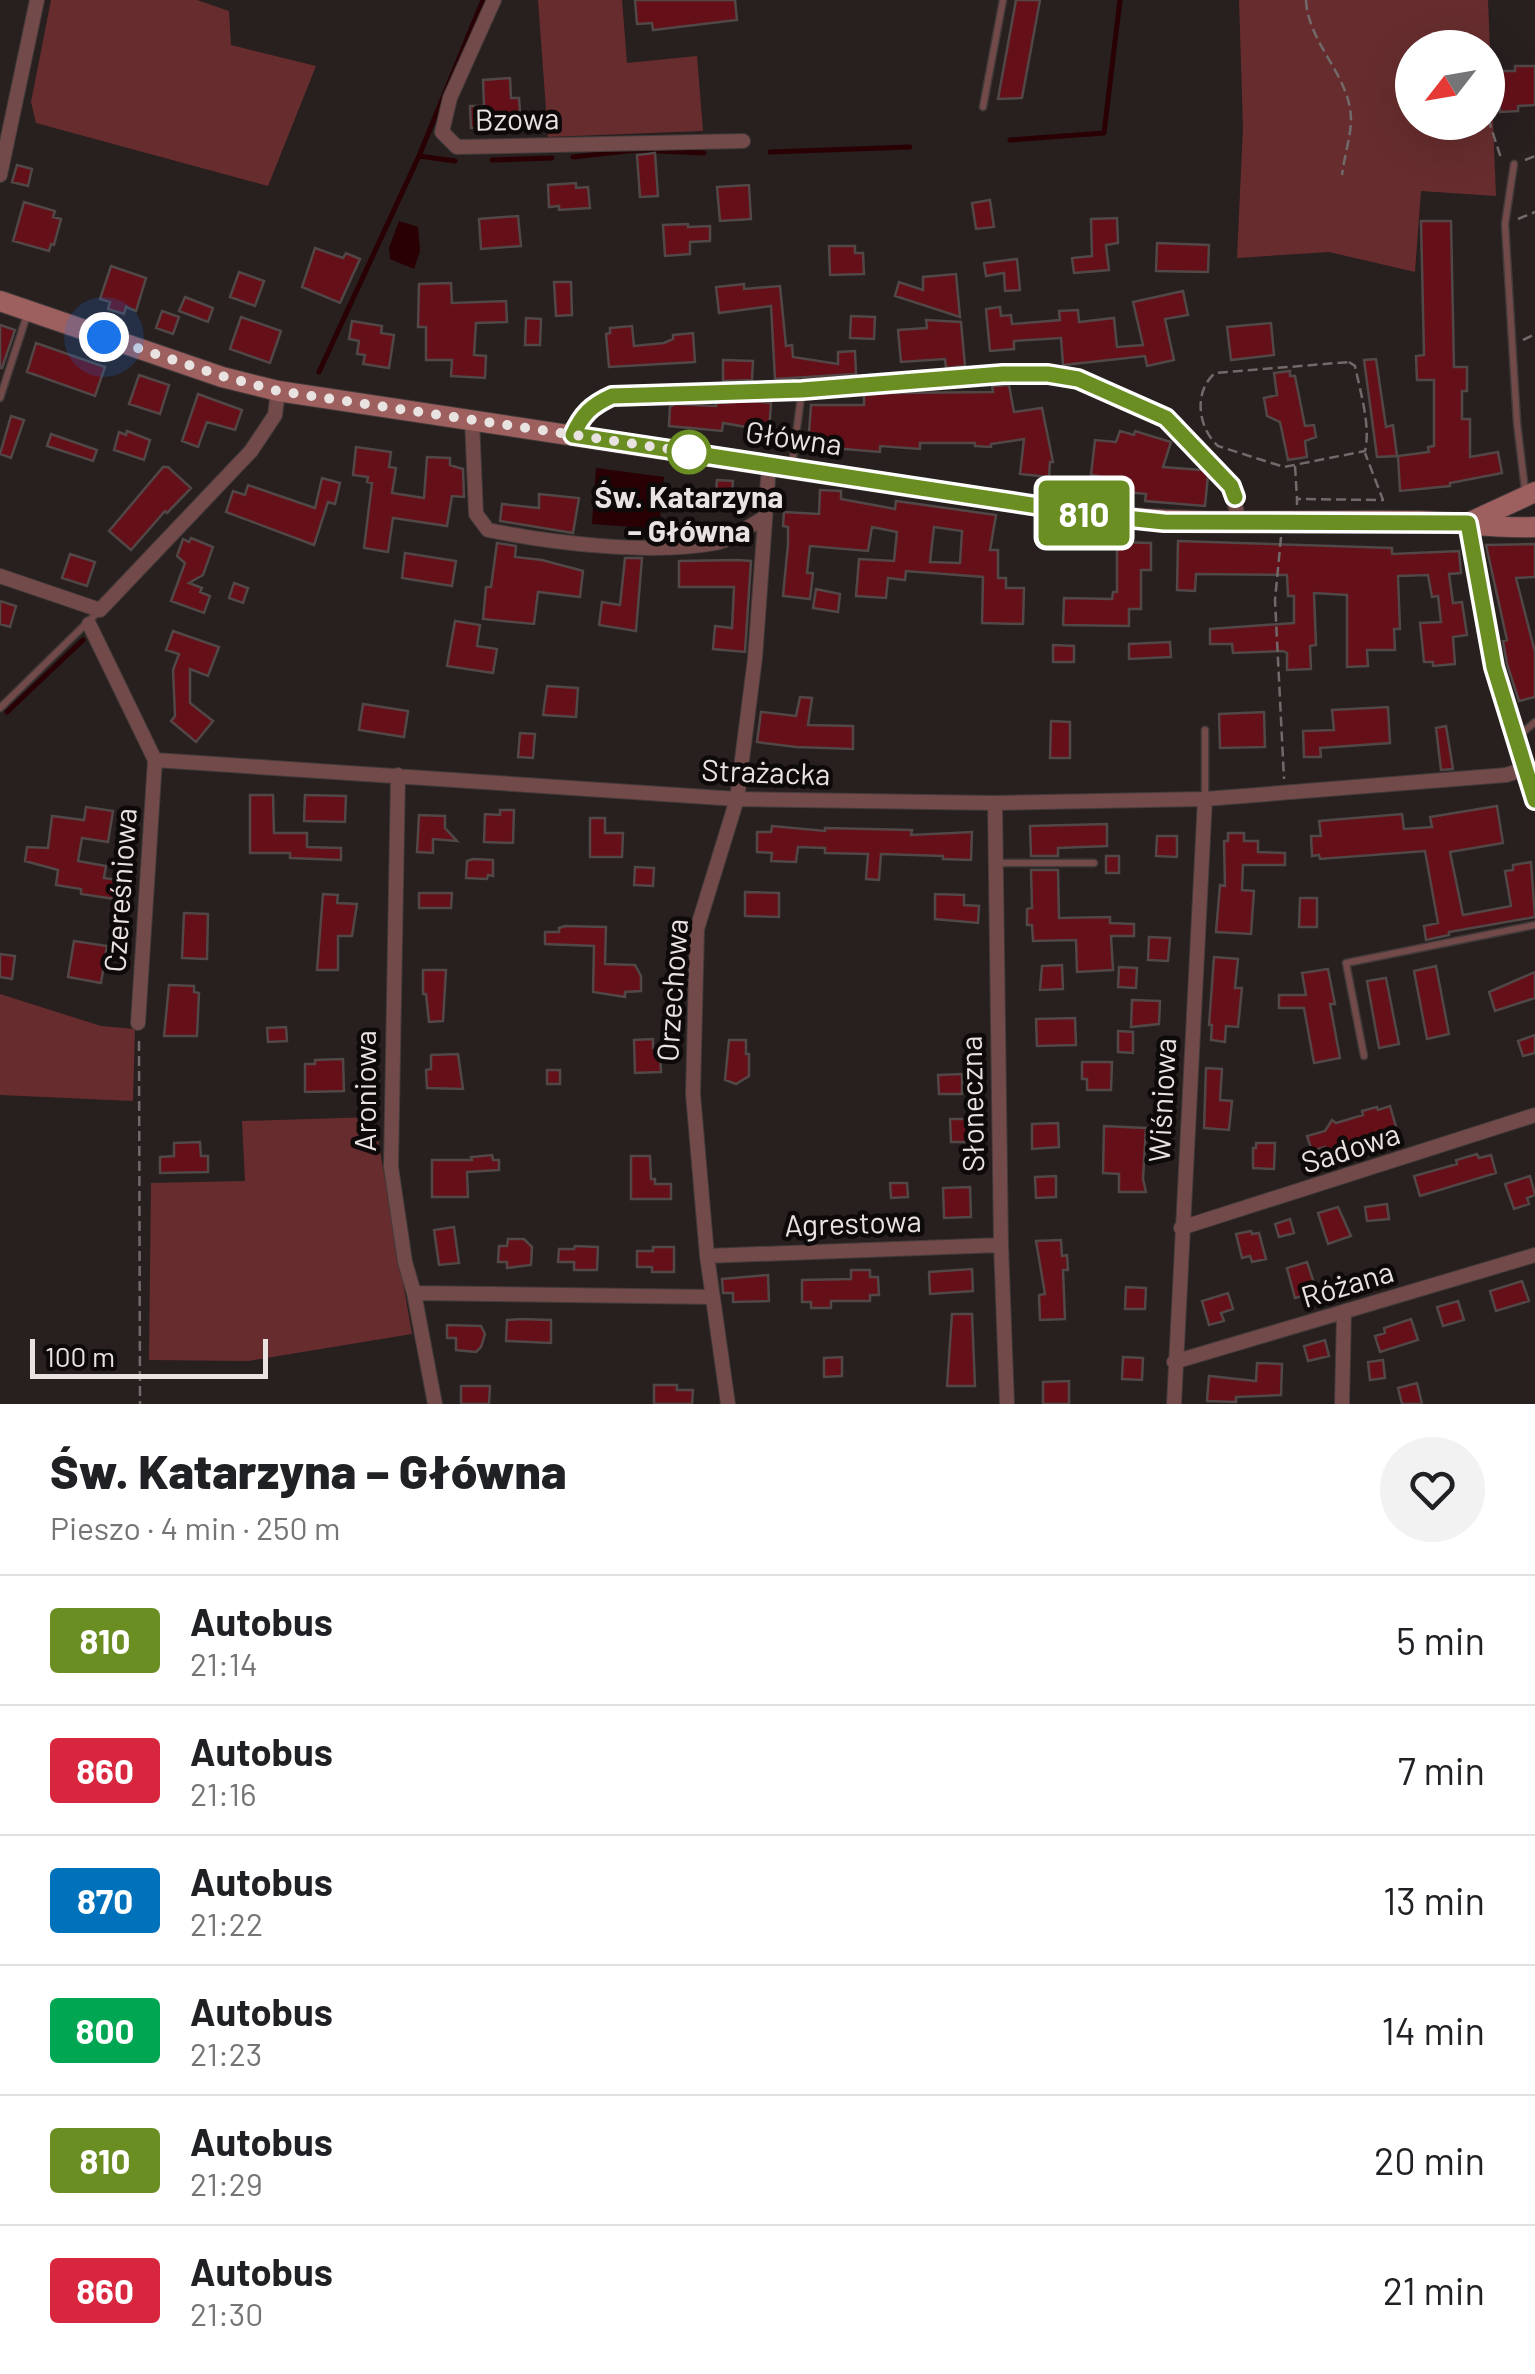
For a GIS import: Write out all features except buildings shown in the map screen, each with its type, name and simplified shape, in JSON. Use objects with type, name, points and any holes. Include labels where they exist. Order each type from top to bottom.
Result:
[{"type":"street","points":[[0,175],[36,0]]},
{"type":"street","name":"Bzowa","points":[[494,0],[450,98],[442,132],[457,147],[743,141]]},
{"type":"street","name":"Główna","points":[[0,301],[278,391],[1097,515],[1290,527],[1468,523],[1486,528],[1535,524]]},
{"type":"street","points":[[573,435],[582,415],[612,396],[802,390],[1048,374],[1078,379],[1166,418],[1231,486],[1239,522]]},
{"type":"street","points":[[0,576],[100,610],[251,452],[276,415],[278,391]]},
{"type":"street","points":[[472,420],[476,514],[488,530],[600,545],[673,546],[718,542],[764,518]]},
{"type":"street","name":"Orzechowa","points":[[728,1404],[707,1256],[693,1094],[697,930],[737,800],[742,769],[755,658],[769,464]]},
{"type":"street","points":[[1532,500],[1502,507],[1468,523],[1494,667],[1535,800]]},
{"type":"street","name":"Główna","points":[[1502,507],[1535,524]]},
{"type":"street","points":[[89,624],[154,760]]},
{"type":"street","name":"Strażacka","points":[[154,760],[737,800],[995,802],[1205,799],[1506,775],[1525,770]]},
{"type":"street","name":"Czereśniowa","points":[[138,1024],[154,760]]},
{"type":"street","name":"Aroniowa","points":[[398,775],[391,1167],[405,1262],[435,1404]]},
{"type":"street","name":"Wiśniowa","points":[[1174,1404],[1205,799]]},
{"type":"street","name":"Słoneczna","points":[[995,802],[1007,1404]]},
{"type":"street","name":"Sadowa","points":[[1181,1228],[1535,1115]]},
{"type":"street","name":"Agrestowa","points":[[707,1256],[1001,1245]]},
{"type":"street","name":"Różana","points":[[1174,1362],[1535,1255]]},
{"type":"street","points":[[414,1293],[713,1297]]},
{"type":"street","points":[[1342,1404],[1344,1313]]},
{"type":"lane","points":[[983,107],[1003,0]]},
{"type":"lane","points":[[1514,164],[1505,224],[1518,438],[1532,500]]},
{"type":"lane","points":[[0,398],[29,311]]},
{"type":"lane","points":[[792,467],[802,390]]},
{"type":"lane","points":[[0,708],[100,610]]},
{"type":"lane","points":[[1515,739],[1535,722]]},
{"type":"lane","points":[[1205,799],[1206,730]]},
{"type":"lane","points":[[996,864],[1094,864]]},
{"type":"lane","points":[[1364,1056],[1346,963],[1535,925]]},
{"type":"path","points":[[1306,0],[1314,36],[1340,83],[1351,120],[1342,175]]},
{"type":"path","points":[[1495,140],[1500,155],[1514,164]]},
{"type":"path","points":[[1505,224],[1535,212]]},
{"type":"path","points":[[1514,344],[1535,334]]},
{"type":"path","points":[[1298,499],[1383,500],[1365,452],[1356,366],[1349,362],[1215,373],[1202,388],[1200,404],[1210,439],[1218,446],[1260,462],[1296,466],[1365,452]]},
{"type":"path","points":[[1284,785],[1276,600],[1298,499],[1296,466]]},
{"type":"path","points":[[742,769],[761,783],[780,784]]},
{"type":"path","points":[[138,1024],[140,1404]]},
{"type":"shaded area","points":[[51,0],[197,0],[229,11],[231,45],[316,66],[268,186],[36,123],[31,102]]},
{"type":"shaded area","points":[[538,0],[622,0],[627,63],[697,56],[703,131],[548,137]]},
{"type":"shaded area","points":[[1239,0],[1488,0],[1489,30],[1395,30],[1395,140],[1494,140],[1496,196],[1421,191],[1415,272],[1329,252],[1237,258],[1243,127]]},
{"type":"shaded area","points":[[399,221],[418,227],[420,251],[414,269],[390,259],[389,248]]},
{"type":"shaded area","points":[[596,468],[664,477],[659,529],[592,524]]},
{"type":"shaded area","points":[[0,994],[101,1026],[135,1029],[133,1101],[0,1095]]},
{"type":"shaded area","points":[[374,1117],[412,1334],[248,1361],[149,1360],[151,1183],[245,1181],[242,1121]]},
{"type":"waterway","points":[[319,372],[419,156],[483,0]]},
{"type":"waterway","points":[[1010,140],[1104,133],[1120,0]]},
{"type":"waterway","points":[[770,152],[910,147]]},
{"type":"waterway","points":[[573,157],[636,150],[704,153]]},
{"type":"waterway","points":[[419,156],[455,161]]},
{"type":"waterway","points":[[492,160],[552,158]]},
{"type":"waterway","points":[[7,712],[83,640]]},
{"type":"bus line","name":"810","points":[[1235,497],[1231,486],[1166,418],[1078,379],[1048,374],[802,390],[612,396],[582,415],[573,435],[1164,522],[1468,523],[1494,667],[1535,800]]},
{"type":"place","name":"Św. Katarzyna – Główna","points":[[689,452]]},
{"type":"route","points":[[104,337],[278,391],[689,452]]}]
